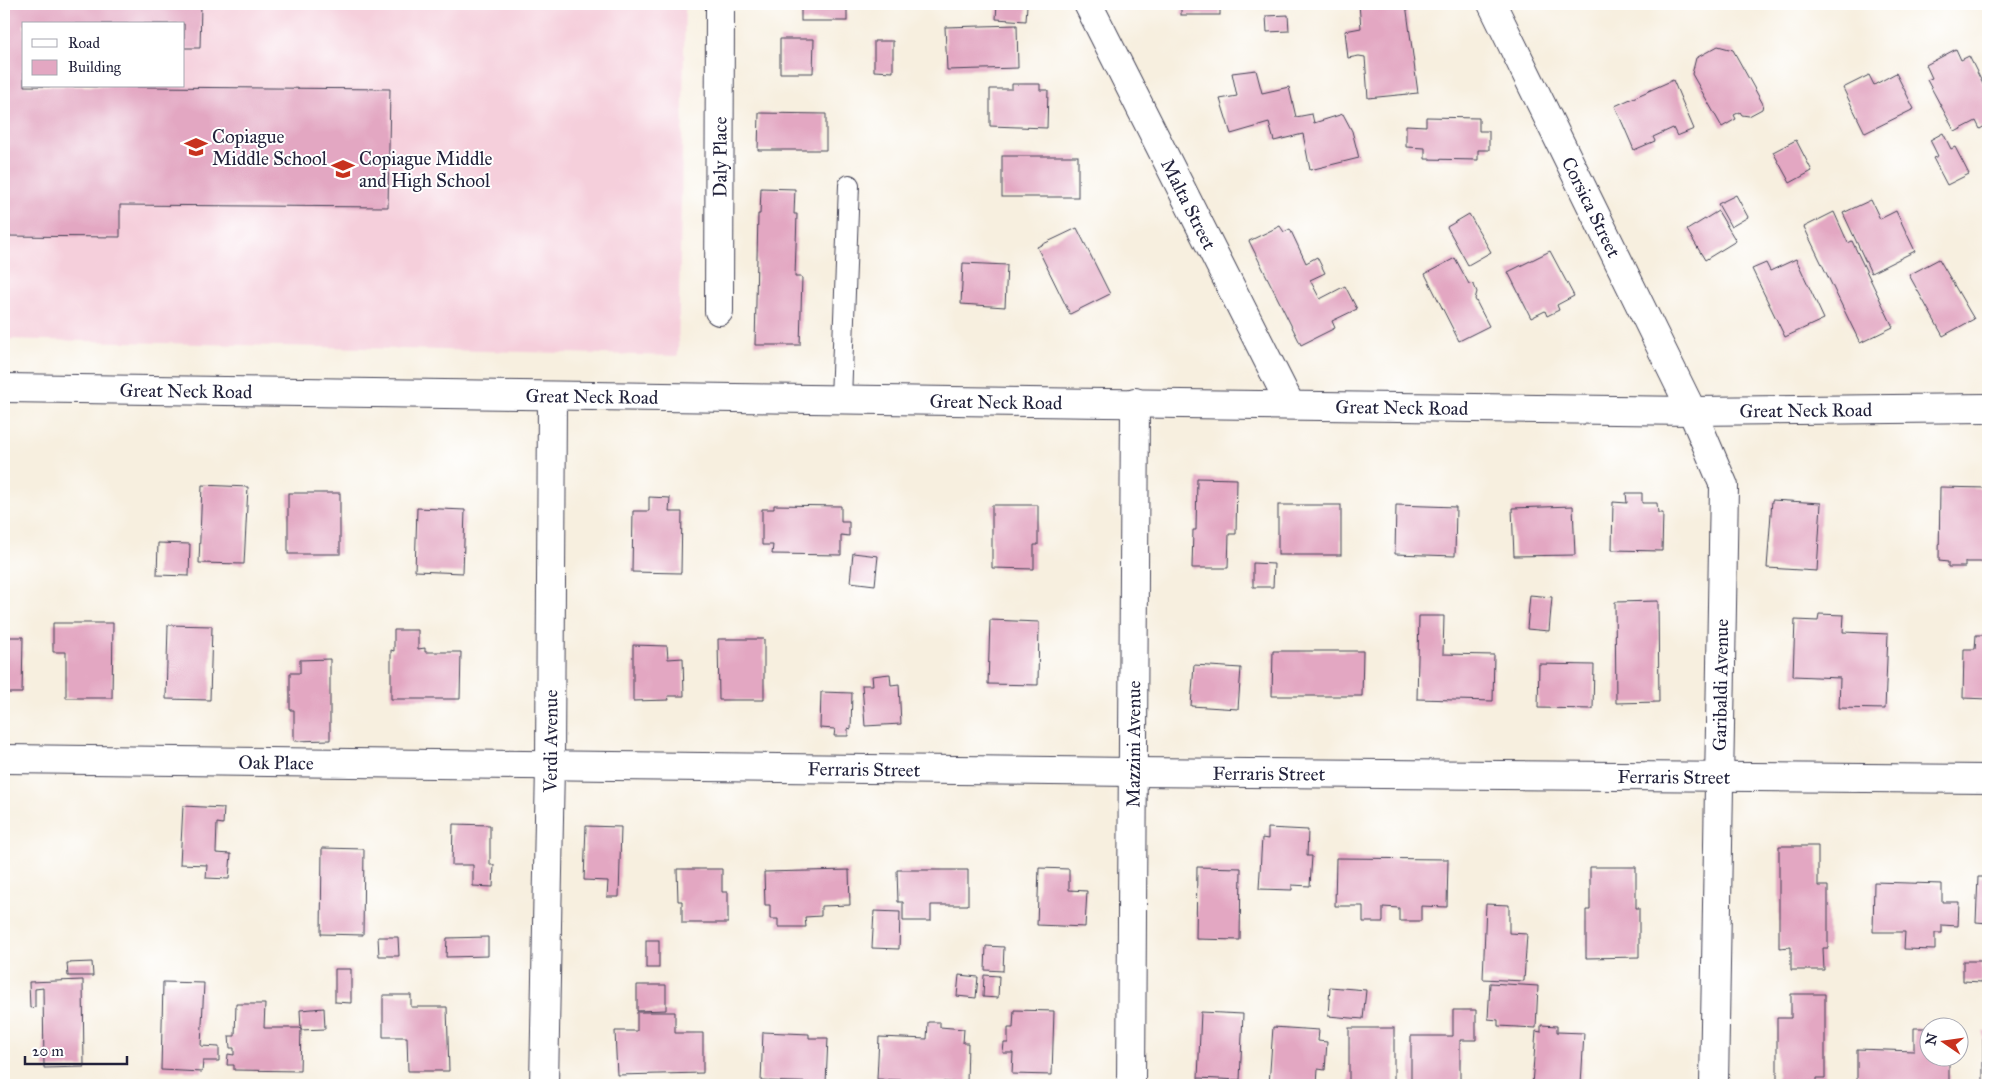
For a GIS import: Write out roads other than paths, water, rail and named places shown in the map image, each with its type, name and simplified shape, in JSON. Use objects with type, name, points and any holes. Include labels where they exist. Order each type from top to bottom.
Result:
[{"type":"street","name":"Daly Place","points":[[719,311],[720,4]]},
{"type":"street","name":"Malta Street","points":[[1088,4],[1290,404]]},
{"type":"street","name":"Corsica Street","points":[[1492,4],[1692,410]]},
{"type":"street","name":"Great Neck Road","points":[[4,388],[315,391],[552,397],[1135,402],[1692,410],[1988,408]]},
{"type":"street","name":"Verdi Avenue","points":[[544,1085],[550,765],[552,397]]},
{"type":"street","name":"Mazzini Avenue","points":[[1131,1085],[1135,402]]},
{"type":"street","name":"Garibaldi Avenue","points":[[1692,410],[1724,486],[1714,1085]]},
{"type":"street","name":"Oak Place","points":[[4,759],[550,765]]},
{"type":"street","name":"Ferraris Street","points":[[550,765],[1988,779]]},
{"type":"lane","points":[[841,399],[849,185]]},
{"type":"place","name":"Copiague Middle School","points":[[196,147]]},
{"type":"place","name":"Copiague Middle and High School","points":[[343,169]]}]
